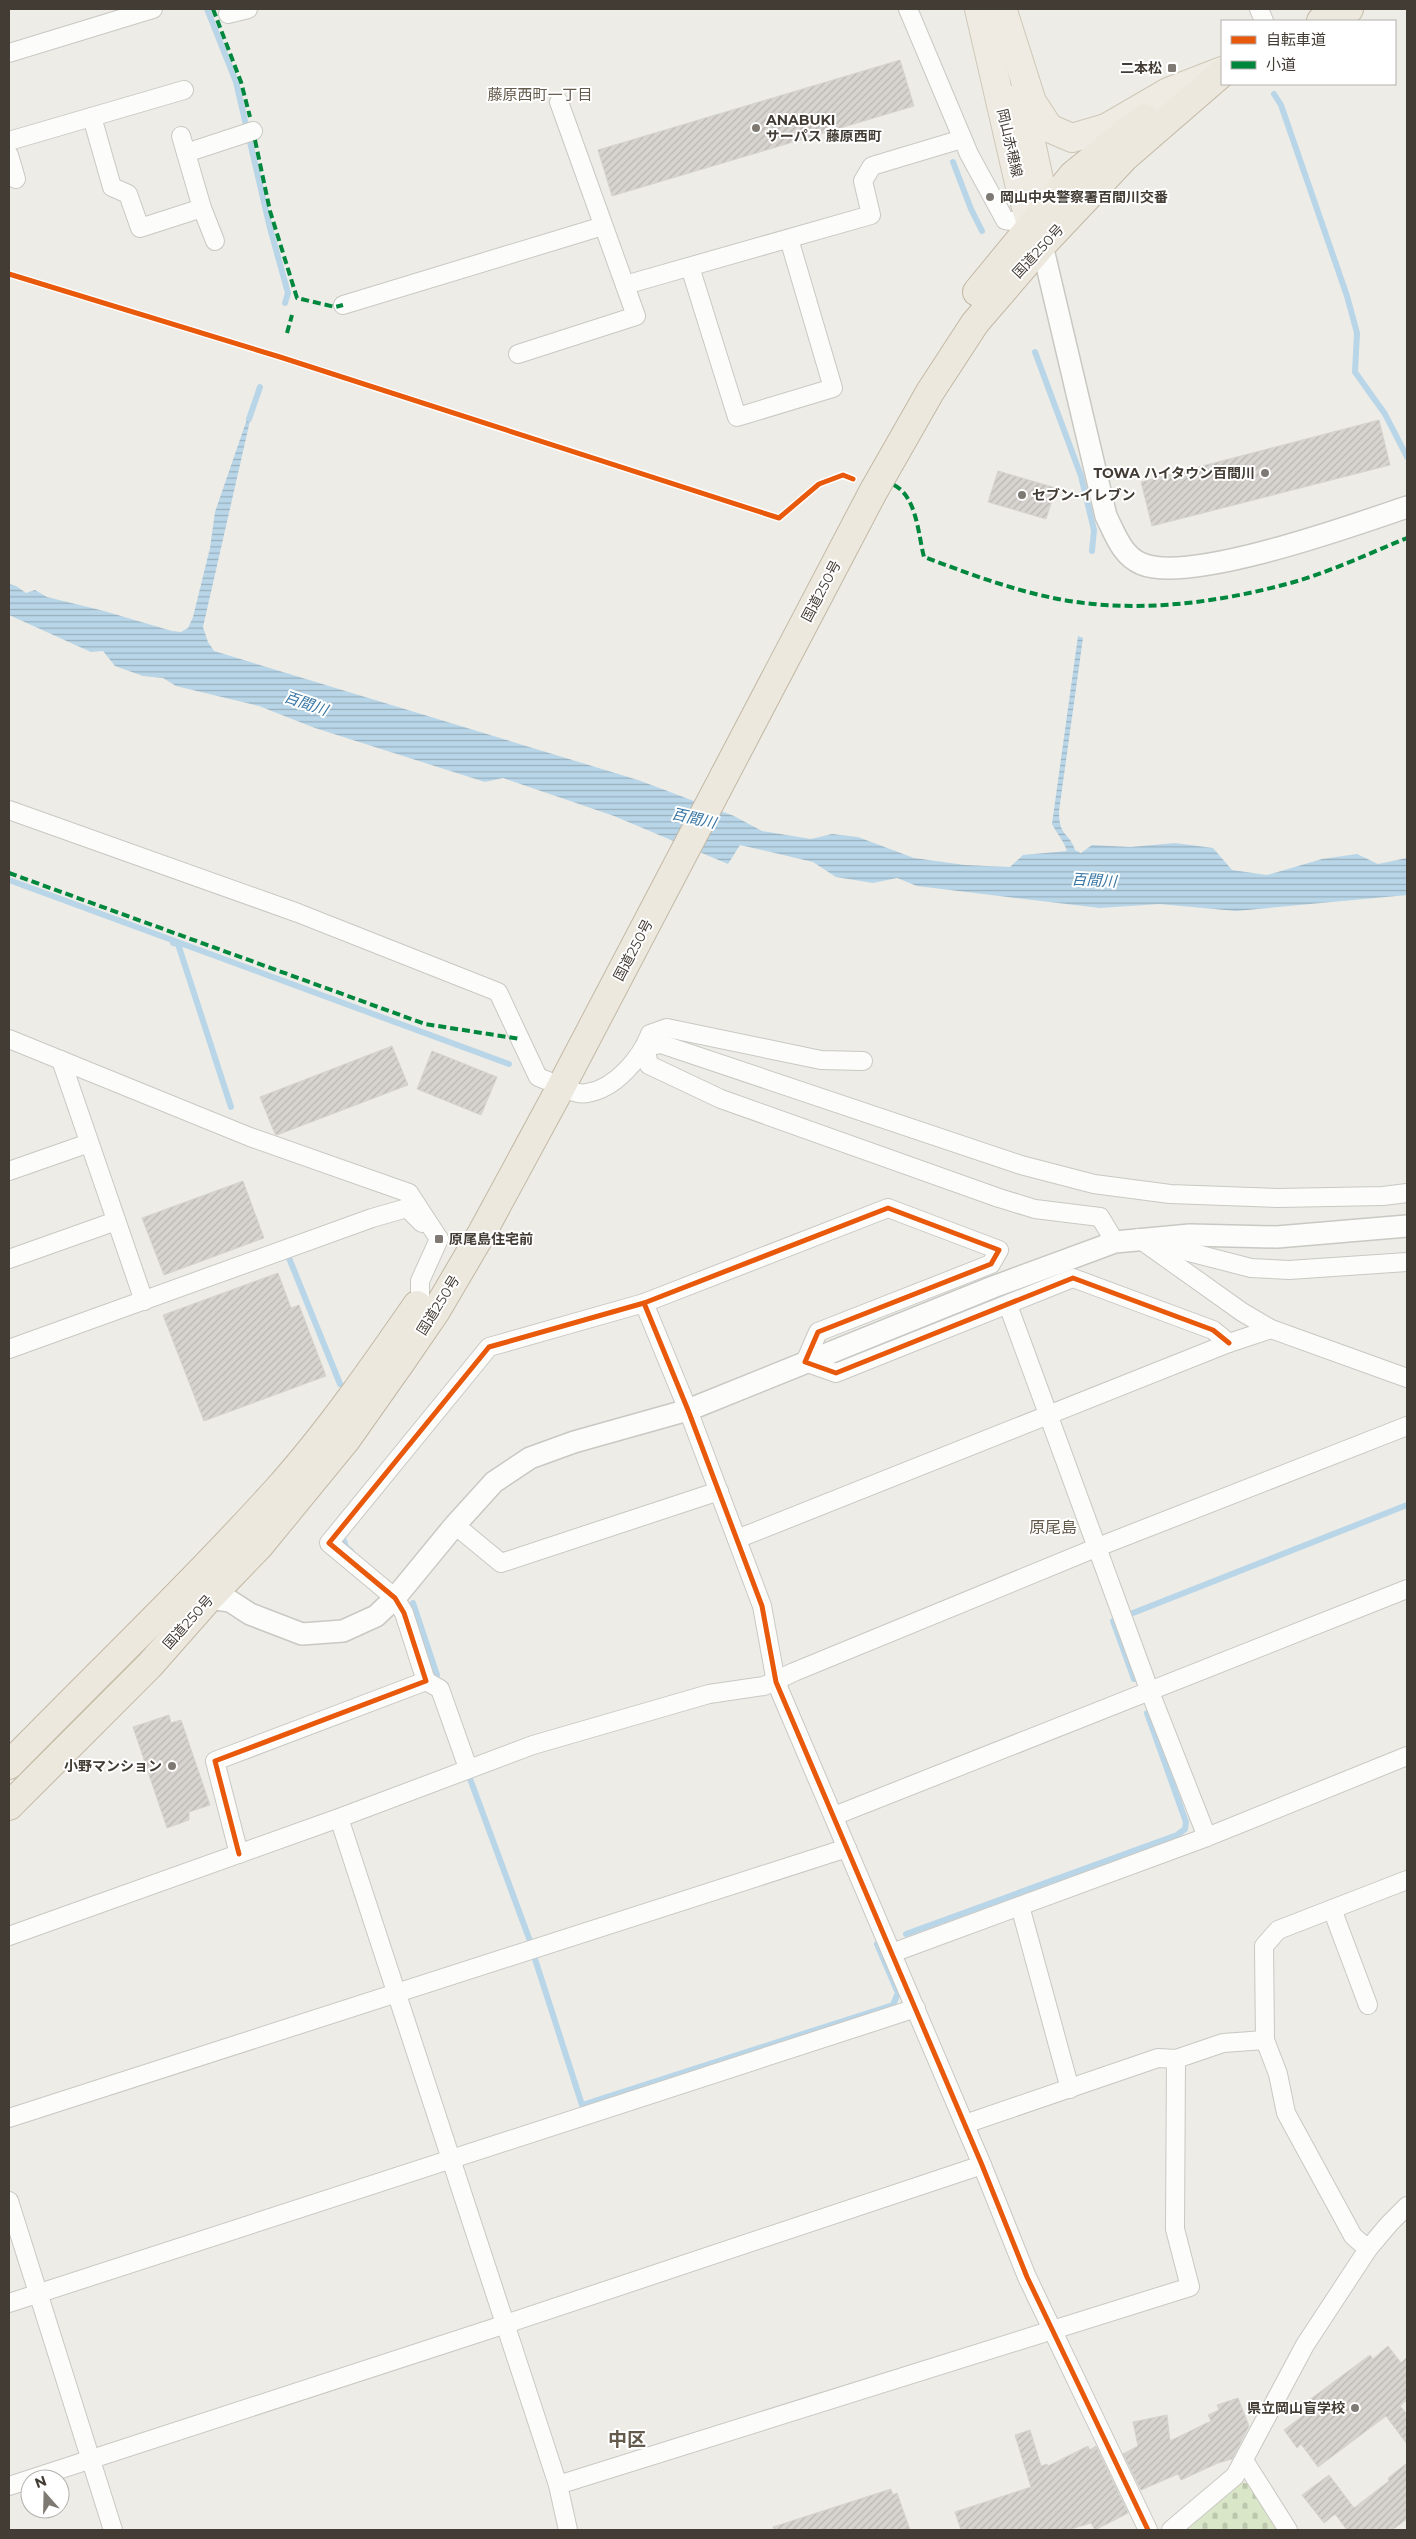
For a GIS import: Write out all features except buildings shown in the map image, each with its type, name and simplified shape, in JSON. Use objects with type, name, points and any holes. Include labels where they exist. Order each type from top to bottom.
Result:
[{"type":"highway","points":[[1323,20],[1350,9]]},
{"type":"highway","name":"国道250号","points":[[1039,225],[1125,157],[1221,73]]},
{"type":"highway","name":"国道250号","points":[[9,1806],[149,1666],[209,1598],[260,1546],[346,1440],[436,1310],[478,1239],[558,1077],[867,490],[917,384],[961,313],[1039,225],[1073,174],[1160,105],[1221,73]]},
{"type":"highway","name":"国道250号","points":[[9,1764],[188,1584],[279,1487],[364,1381],[420,1301],[558,1077]]},
{"type":"main road","points":[[995,9],[1032,102],[1049,128],[1072,138],[1106,128],[1168,92],[1221,72]]},
{"type":"main road","name":"岡山赤穂線","points":[[995,9],[1019,183],[1039,225]]},
{"type":"street","points":[[9,53],[154,9]]},
{"type":"street","points":[[228,14],[248,9]]},
{"type":"street","points":[[908,9],[962,139],[1005,220],[1039,225],[1106,516],[1123,551],[1142,564],[1174,569],[1219,562],[1343,529],[1407,507]]},
{"type":"street","points":[[9,141],[184,90]]},
{"type":"street","points":[[518,354],[636,316],[559,102]]},
{"type":"street","points":[[92,117],[112,187],[128,194],[140,228],[202,208]]},
{"type":"street","points":[[215,242],[202,208],[183,144],[251,130]]},
{"type":"street","points":[[625,285],[871,215],[863,181],[872,166],[962,139]]},
{"type":"street","points":[[9,155],[16,179]]},
{"type":"street","points":[[343,305],[603,226]]},
{"type":"street","points":[[690,267],[738,418],[833,388],[788,239]]},
{"type":"street","points":[[9,810],[298,913],[498,992],[538,1077],[558,1077],[586,1094],[605,1087],[625,1071],[645,1047],[650,1034],[667,1028],[821,1060],[863,1062]]},
{"type":"street","points":[[9,1040],[250,1137],[409,1193],[439,1239]]},
{"type":"street","points":[[645,1047],[661,1044],[1021,1165],[1094,1184],[1170,1194],[1278,1198],[1383,1196],[1407,1193]]},
{"type":"street","points":[[645,1047],[649,1065],[721,1099],[999,1198],[1036,1209],[1100,1217],[1115,1242]]},
{"type":"street","points":[[61,1060],[144,1301]]},
{"type":"street","points":[[9,1170],[89,1143]]},
{"type":"street","points":[[9,1349],[372,1218],[407,1208],[439,1239]]},
{"type":"street","points":[[468,1768],[440,1689],[426,1681],[404,1613],[395,1598],[329,1543],[489,1347],[644,1303],[888,1208],[999,1250],[991,1264],[818,1332],[805,1362]]},
{"type":"street","points":[[9,1260],[116,1221]]},
{"type":"street","points":[[209,1598],[230,1601],[250,1614],[302,1634],[343,1631],[376,1616],[395,1598],[455,1525],[494,1482],[530,1458],[574,1442],[688,1410],[984,1290],[1115,1242],[1138,1238],[1190,1235],[1277,1237],[1407,1226]]},
{"type":"street","points":[[1138,1238],[1196,1255],[1251,1268],[1289,1270],[1372,1266],[1407,1262]]},
{"type":"street","points":[[1138,1238],[1242,1312],[1271,1329],[1407,1378]]},
{"type":"street","points":[[420,1301],[420,1281],[439,1239]]},
{"type":"street","points":[[805,1362],[836,1373],[1073,1278],[1214,1330],[1229,1343]]},
{"type":"street","points":[[644,1303],[688,1410],[762,1606],[776,1682],[982,2164],[1027,2277],[1148,2530]]},
{"type":"street","points":[[1008,1305],[1150,1692],[1207,1837]]},
{"type":"street","points":[[737,1539],[1229,1343],[1271,1329]]},
{"type":"street","points":[[9,1936],[339,1818],[533,1745],[709,1694],[764,1686],[776,1682],[794,1672],[1098,1547],[1407,1426]]},
{"type":"street","points":[[455,1525],[501,1563],[719,1491]]},
{"type":"street","points":[[834,1816],[1407,1589]]},
{"type":"street","points":[[239,1854],[214,1761],[426,1681]]},
{"type":"street","points":[[892,1953],[1207,1837],[1407,1756]]},
{"type":"street","points":[[339,1818],[503,2325],[558,2485],[568,2530]]},
{"type":"street","points":[[9,2118],[847,1848]]},
{"type":"street","points":[[1368,2249],[1353,2236],[1286,2112],[1278,2074],[1265,2040],[1264,1946],[1278,1930],[1407,1880]]},
{"type":"street","points":[[1020,1906],[1070,2088]]},
{"type":"street","points":[[1332,1909],[1368,2005]]},
{"type":"street","points":[[9,2303],[916,2008]]},
{"type":"street","points":[[965,2124],[1158,2058],[1176,2058],[1223,2043],[1265,2040]]},
{"type":"street","points":[[558,2485],[1190,2287],[1175,2230],[1176,2058]]},
{"type":"street","points":[[9,2486],[503,2325],[982,2164]]},
{"type":"street","points":[[9,2201],[113,2530]]},
{"type":"street","points":[[1171,2530],[1236,2476],[1305,2345],[1368,2249],[1407,2206]]},
{"type":"street","points":[[1245,2462],[1288,2530]]},
{"type":"green space","points":[[1236,2481],[1253,2485],[1281,2530],[1179,2530]]},
{"type":"water","name":"百間川","points":[[257,390],[203,627],[208,642],[214,651],[638,780],[734,816],[762,831],[811,839],[832,834],[858,837],[914,858],[965,865],[1010,867],[1023,855],[1067,851],[1052,824],[1078,636],[1083,638],[1059,811],[1062,830],[1073,844],[1075,850],[1081,853],[1092,845],[1130,847],[1175,843],[1213,848],[1232,870],[1267,875],[1322,859],[1357,854],[1378,864],[1407,858],[1407,895],[1236,911],[1159,904],[1100,908],[917,886],[897,878],[873,883],[836,877],[813,862],[740,845],[728,864],[614,816],[503,778],[485,782],[315,728],[259,706],[176,686],[163,678],[143,676],[115,666],[103,651],[91,652],[9,615],[9,584],[16,586],[26,593],[35,590],[47,597],[172,631],[181,632],[188,628],[193,617],[210,548],[215,512]]},
{"type":"waterway","points":[[207,9],[236,82],[270,228],[288,293],[285,303]]},
{"type":"waterway","points":[[1274,94],[1281,105],[1347,296],[1357,333],[1355,372],[1385,414],[1407,457]]},
{"type":"waterway","points":[[953,162],[971,209],[982,231]]},
{"type":"waterway","points":[[1035,352],[1081,476],[1094,530],[1092,551]]},
{"type":"waterway","points":[[249,419],[260,387]]},
{"type":"waterway","points":[[9,880],[509,1064]]},
{"type":"waterway","points":[[173,943],[178,944],[231,1107]]},
{"type":"waterway","points":[[289,1258],[340,1384]]},
{"type":"waterway","points":[[1133,1613],[1407,1505]]},
{"type":"waterway","points":[[345,1532],[342,1535],[346,1547],[351,1551]]},
{"type":"waterway","points":[[413,1603],[437,1675]]},
{"type":"waterway","points":[[1116,1620],[1113,1621],[1134,1679]]},
{"type":"waterway","points":[[906,1934],[1177,1835],[1185,1829],[1186,1822],[1147,1713]]},
{"type":"waterway","points":[[469,1776],[530,1941]]},
{"type":"waterway","points":[[535,1959],[582,2105],[893,2005],[898,1993],[877,1944],[880,1943]]},
{"type":"marked path","points":[[213,9],[241,82],[250,117]]},
{"type":"marked path","points":[[255,140],[270,211],[297,298],[335,307],[343,305]]},
{"type":"marked path","points":[[287,333],[292,315]]},
{"type":"marked path","points":[[894,485],[908,498],[912,507],[924,557],[1024,591],[1087,603],[1147,606],[1206,601],[1236,596],[1308,578],[1407,538]]},
{"type":"marked path","points":[[9,873],[425,1024],[520,1039]]},
{"type":"cycle path","points":[[9,274],[280,357],[779,518],[819,484],[843,475],[853,479]]},
{"type":"cycle path","points":[[239,1854],[215,1761],[426,1681],[404,1613],[395,1598],[329,1543],[489,1347],[644,1303],[888,1208],[999,1250],[991,1264],[818,1332],[805,1362],[836,1373],[1073,1278],[1213,1330],[1229,1343]]},
{"type":"cycle path","points":[[644,1303],[688,1410],[762,1606],[776,1682],[982,2165],[1027,2277],[1148,2530]]},
{"type":"place","name":"二本松","points":[[1172,68]]},
{"type":"place","name":"ANABUKI サーパス 藤原西町","points":[[756,128]]},
{"type":"place","name":"岡山中央警察署百間川交番","points":[[990,197]]},
{"type":"place","name":"TOWA ハイタウン百間川","points":[[1265,473]]},
{"type":"place","name":"セブン-イレブン","points":[[1022,495]]},
{"type":"place","name":"原尾島住宅前","points":[[439,1239]]},
{"type":"place","name":"小野マンション","points":[[172,1766]]},
{"type":"place","name":"県立岡山盲学校","points":[[1355,2408]]},
{"type":"district","name":"藤原西町一丁目","points":[[540,94]]},
{"type":"district","name":"原尾島","points":[[1053,1527]]},
{"type":"district","name":"中区","points":[[627,2439]]}]
